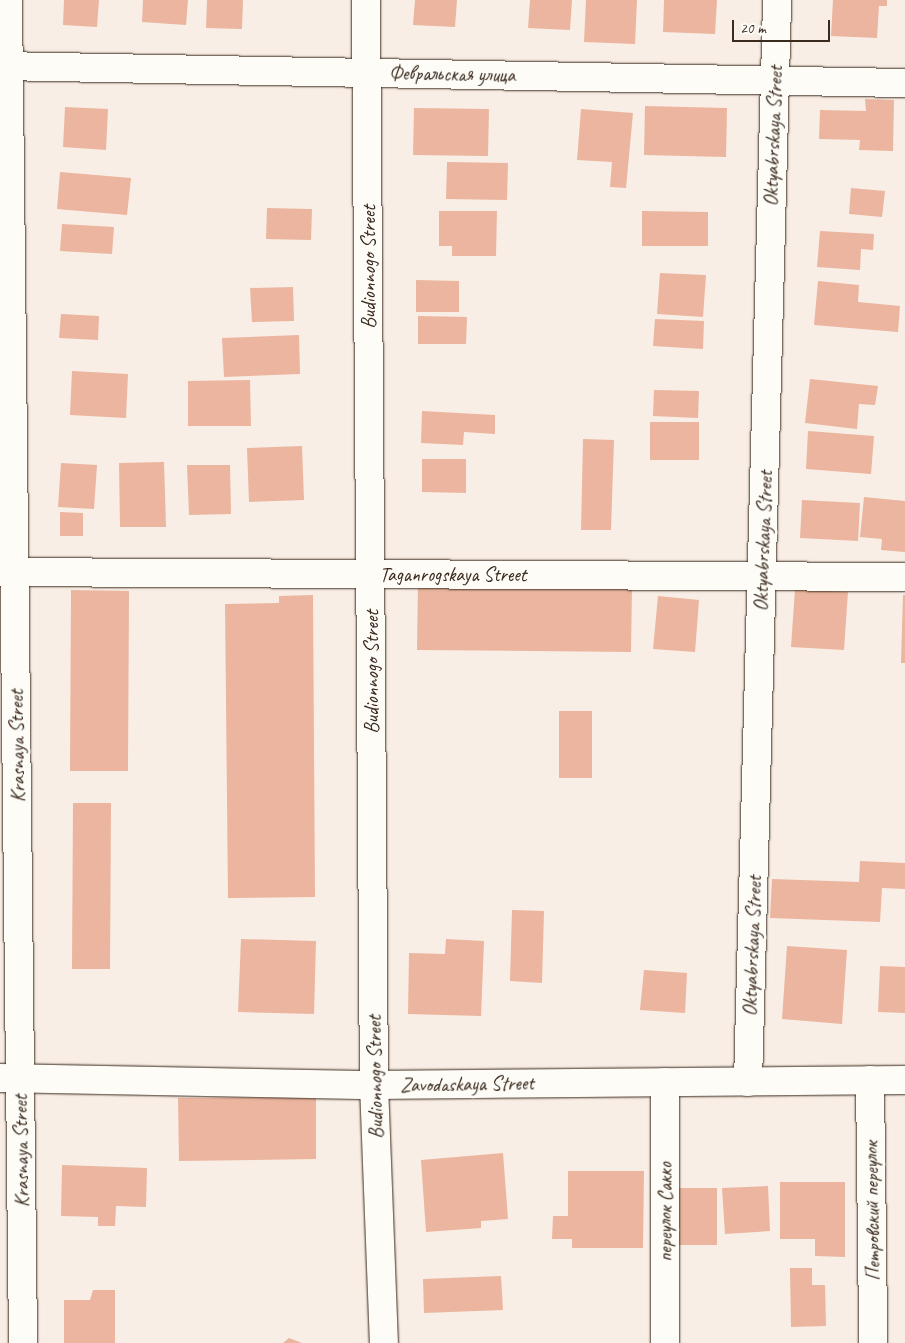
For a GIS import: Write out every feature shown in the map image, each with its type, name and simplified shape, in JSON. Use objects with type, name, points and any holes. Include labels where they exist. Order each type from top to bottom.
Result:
[{"type":"street","name":"Krasnaya Street","points":[[8,0],[5,66],[10,1078],[24,1343]]},
{"type":"street","name":"Budionnogo Street","points":[[366,0],[374,1085],[384,1343]]},
{"type":"street","name":"Oktyabrskaya Street","points":[[748,1082],[777,0]]},
{"type":"street","name":"Февральская улица","points":[[5,66],[905,83]]},
{"type":"street","name":"Taganrogskaya Street","points":[[8,572],[905,577]]},
{"type":"street","name":"Zavodaskaya Street","points":[[10,1078],[374,1085],[905,1080]]},
{"type":"street","name":"Петровский переулок","points":[[870,1080],[873,1343]]},
{"type":"street","name":"переулок Сакко","points":[[665,1082],[665,1343]]},
{"type":"building","points":[[64,0],[99,0],[97,27],[63,25]]},
{"type":"building","points":[[143,0],[188,0],[186,25],[142,22]]},
{"type":"building","points":[[207,0],[243,0],[242,29],[206,28]]},
{"type":"building","points":[[415,0],[457,0],[455,27],[413,25]]},
{"type":"building","points":[[530,0],[572,0],[570,30],[528,28]]},
{"type":"building","points":[[586,0],[637,0],[635,44],[584,42]]},
{"type":"building","points":[[664,0],[717,0],[715,34],[663,32]]},
{"type":"building","points":[[833,0],[887,0],[887,6],[879,6],[877,38],[831,36]]},
{"type":"building","points":[[865,99],[894,100],[893,151],[859,150],[860,140],[819,139],[820,110],[866,111]]},
{"type":"building","points":[[645,106],[727,108],[726,157],[644,155]]},
{"type":"building","points":[[65,107],[108,109],[106,150],[63,147]]},
{"type":"building","points":[[414,108],[489,109],[488,156],[413,155]]},
{"type":"building","points":[[581,109],[633,113],[626,188],[610,187],[612,162],[577,160]]},
{"type":"building","points":[[447,162],[508,163],[507,200],[446,199]]},
{"type":"building","points":[[60,172],[131,178],[127,215],[57,209]]},
{"type":"building","points":[[851,188],[885,191],[882,217],[849,214]]},
{"type":"building","points":[[267,208],[312,209],[311,240],[266,239]]},
{"type":"building","points":[[439,211],[497,211],[496,256],[452,256],[452,246],[439,246]]},
{"type":"building","points":[[642,211],[708,212],[708,246],[642,246]]},
{"type":"building","points":[[62,224],[114,227],[112,254],[60,251]]},
{"type":"building","points":[[820,231],[874,234],[873,250],[861,249],[860,270],[817,267]]},
{"type":"building","points":[[660,273],[706,275],[703,317],[657,314]]},
{"type":"building","points":[[416,280],[459,281],[459,312],[416,312]]},
{"type":"building","points":[[818,281],[859,285],[858,302],[900,306],[898,332],[814,325]]},
{"type":"building","points":[[293,287],[294,321],[252,322],[250,288]]},
{"type":"building","points":[[61,314],[99,316],[98,340],[59,338]]},
{"type":"building","points":[[418,316],[467,317],[466,344],[418,344]]},
{"type":"building","points":[[655,319],[704,321],[703,349],[653,346]]},
{"type":"building","points":[[299,335],[300,374],[224,377],[222,338]]},
{"type":"building","points":[[72,371],[128,374],[126,418],[70,415]]},
{"type":"building","points":[[810,379],[878,386],[875,405],[859,404],[857,429],[805,423]]},
{"type":"building","points":[[250,380],[251,426],[188,426],[188,381]]},
{"type":"building","points":[[654,390],[699,391],[698,418],[653,416]]},
{"type":"building","points":[[422,411],[495,415],[495,434],[464,432],[463,445],[421,443]]},
{"type":"building","points":[[650,422],[699,422],[699,460],[650,460]]},
{"type":"building","points":[[808,431],[874,436],[871,474],[806,469]]},
{"type":"building","points":[[583,439],[614,440],[611,530],[581,530]]},
{"type":"building","points":[[302,446],[304,500],[249,502],[247,448]]},
{"type":"building","points":[[422,459],[466,459],[466,493],[422,492]]},
{"type":"building","points":[[164,462],[166,527],[120,527],[119,463]]},
{"type":"building","points":[[61,463],[97,465],[94,509],[58,507]]},
{"type":"building","points":[[187,465],[230,465],[231,514],[189,515]]},
{"type":"building","points":[[864,497],[905,501],[905,552],[881,550],[882,539],[860,537]]},
{"type":"building","points":[[802,500],[860,503],[858,541],[800,538]]},
{"type":"building","points":[[60,512],[83,513],[83,536],[60,536]]},
{"type":"building","points":[[418,583],[632,586],[631,652],[417,650]]},
{"type":"building","points":[[795,589],[848,592],[844,650],[791,647]]},
{"type":"building","points":[[71,590],[129,591],[128,771],[70,771]]},
{"type":"building","points":[[313,595],[315,897],[228,898],[225,604],[279,603],[279,596]]},
{"type":"building","points":[[903,595],[905,595],[905,663],[901,663]]},
{"type":"building","points":[[658,596],[699,600],[695,652],[653,649]]},
{"type":"building","points":[[559,711],[592,711],[592,778],[559,778]]},
{"type":"building","points":[[73,803],[111,803],[110,969],[72,969]]},
{"type":"building","points":[[860,861],[905,863],[905,889],[882,888],[880,922],[770,918],[772,879],[859,882]]},
{"type":"building","points":[[512,910],[544,911],[542,983],[510,981]]},
{"type":"building","points":[[241,939],[316,941],[314,1014],[238,1012]]},
{"type":"building","points":[[446,939],[484,941],[481,1016],[408,1014],[409,953],[445,954]]},
{"type":"building","points":[[787,946],[847,950],[842,1024],[782,1019]]},
{"type":"building","points":[[880,966],[905,967],[905,1013],[878,1012]]},
{"type":"building","points":[[644,970],[687,973],[685,1013],[640,1010]]},
{"type":"building","points":[[316,1097],[316,1159],[179,1161],[178,1098]]},
{"type":"building","points":[[503,1153],[508,1219],[481,1221],[481,1228],[426,1232],[421,1160]]},
{"type":"building","points":[[62,1165],[147,1168],[146,1207],[116,1206],[115,1226],[98,1226],[98,1217],[61,1216]]},
{"type":"building","points":[[568,1171],[644,1171],[643,1248],[572,1248],[572,1239],[552,1239],[553,1216],[568,1216]]},
{"type":"building","points":[[780,1182],[845,1182],[845,1257],[815,1256],[815,1239],[780,1239]]},
{"type":"building","points":[[768,1186],[770,1231],[725,1234],[722,1188]]},
{"type":"building","points":[[678,1188],[717,1188],[717,1245],[678,1245]]},
{"type":"building","points":[[790,1268],[812,1268],[812,1285],[825,1285],[826,1326],[791,1327]]},
{"type":"building","points":[[501,1276],[503,1310],[424,1313],[423,1279]]},
{"type":"building","points":[[93,1290],[115,1290],[115,1343],[64,1343],[64,1300],[90,1300]]},
{"type":"building","points":[[289,1338],[302,1343],[283,1343]]}]
